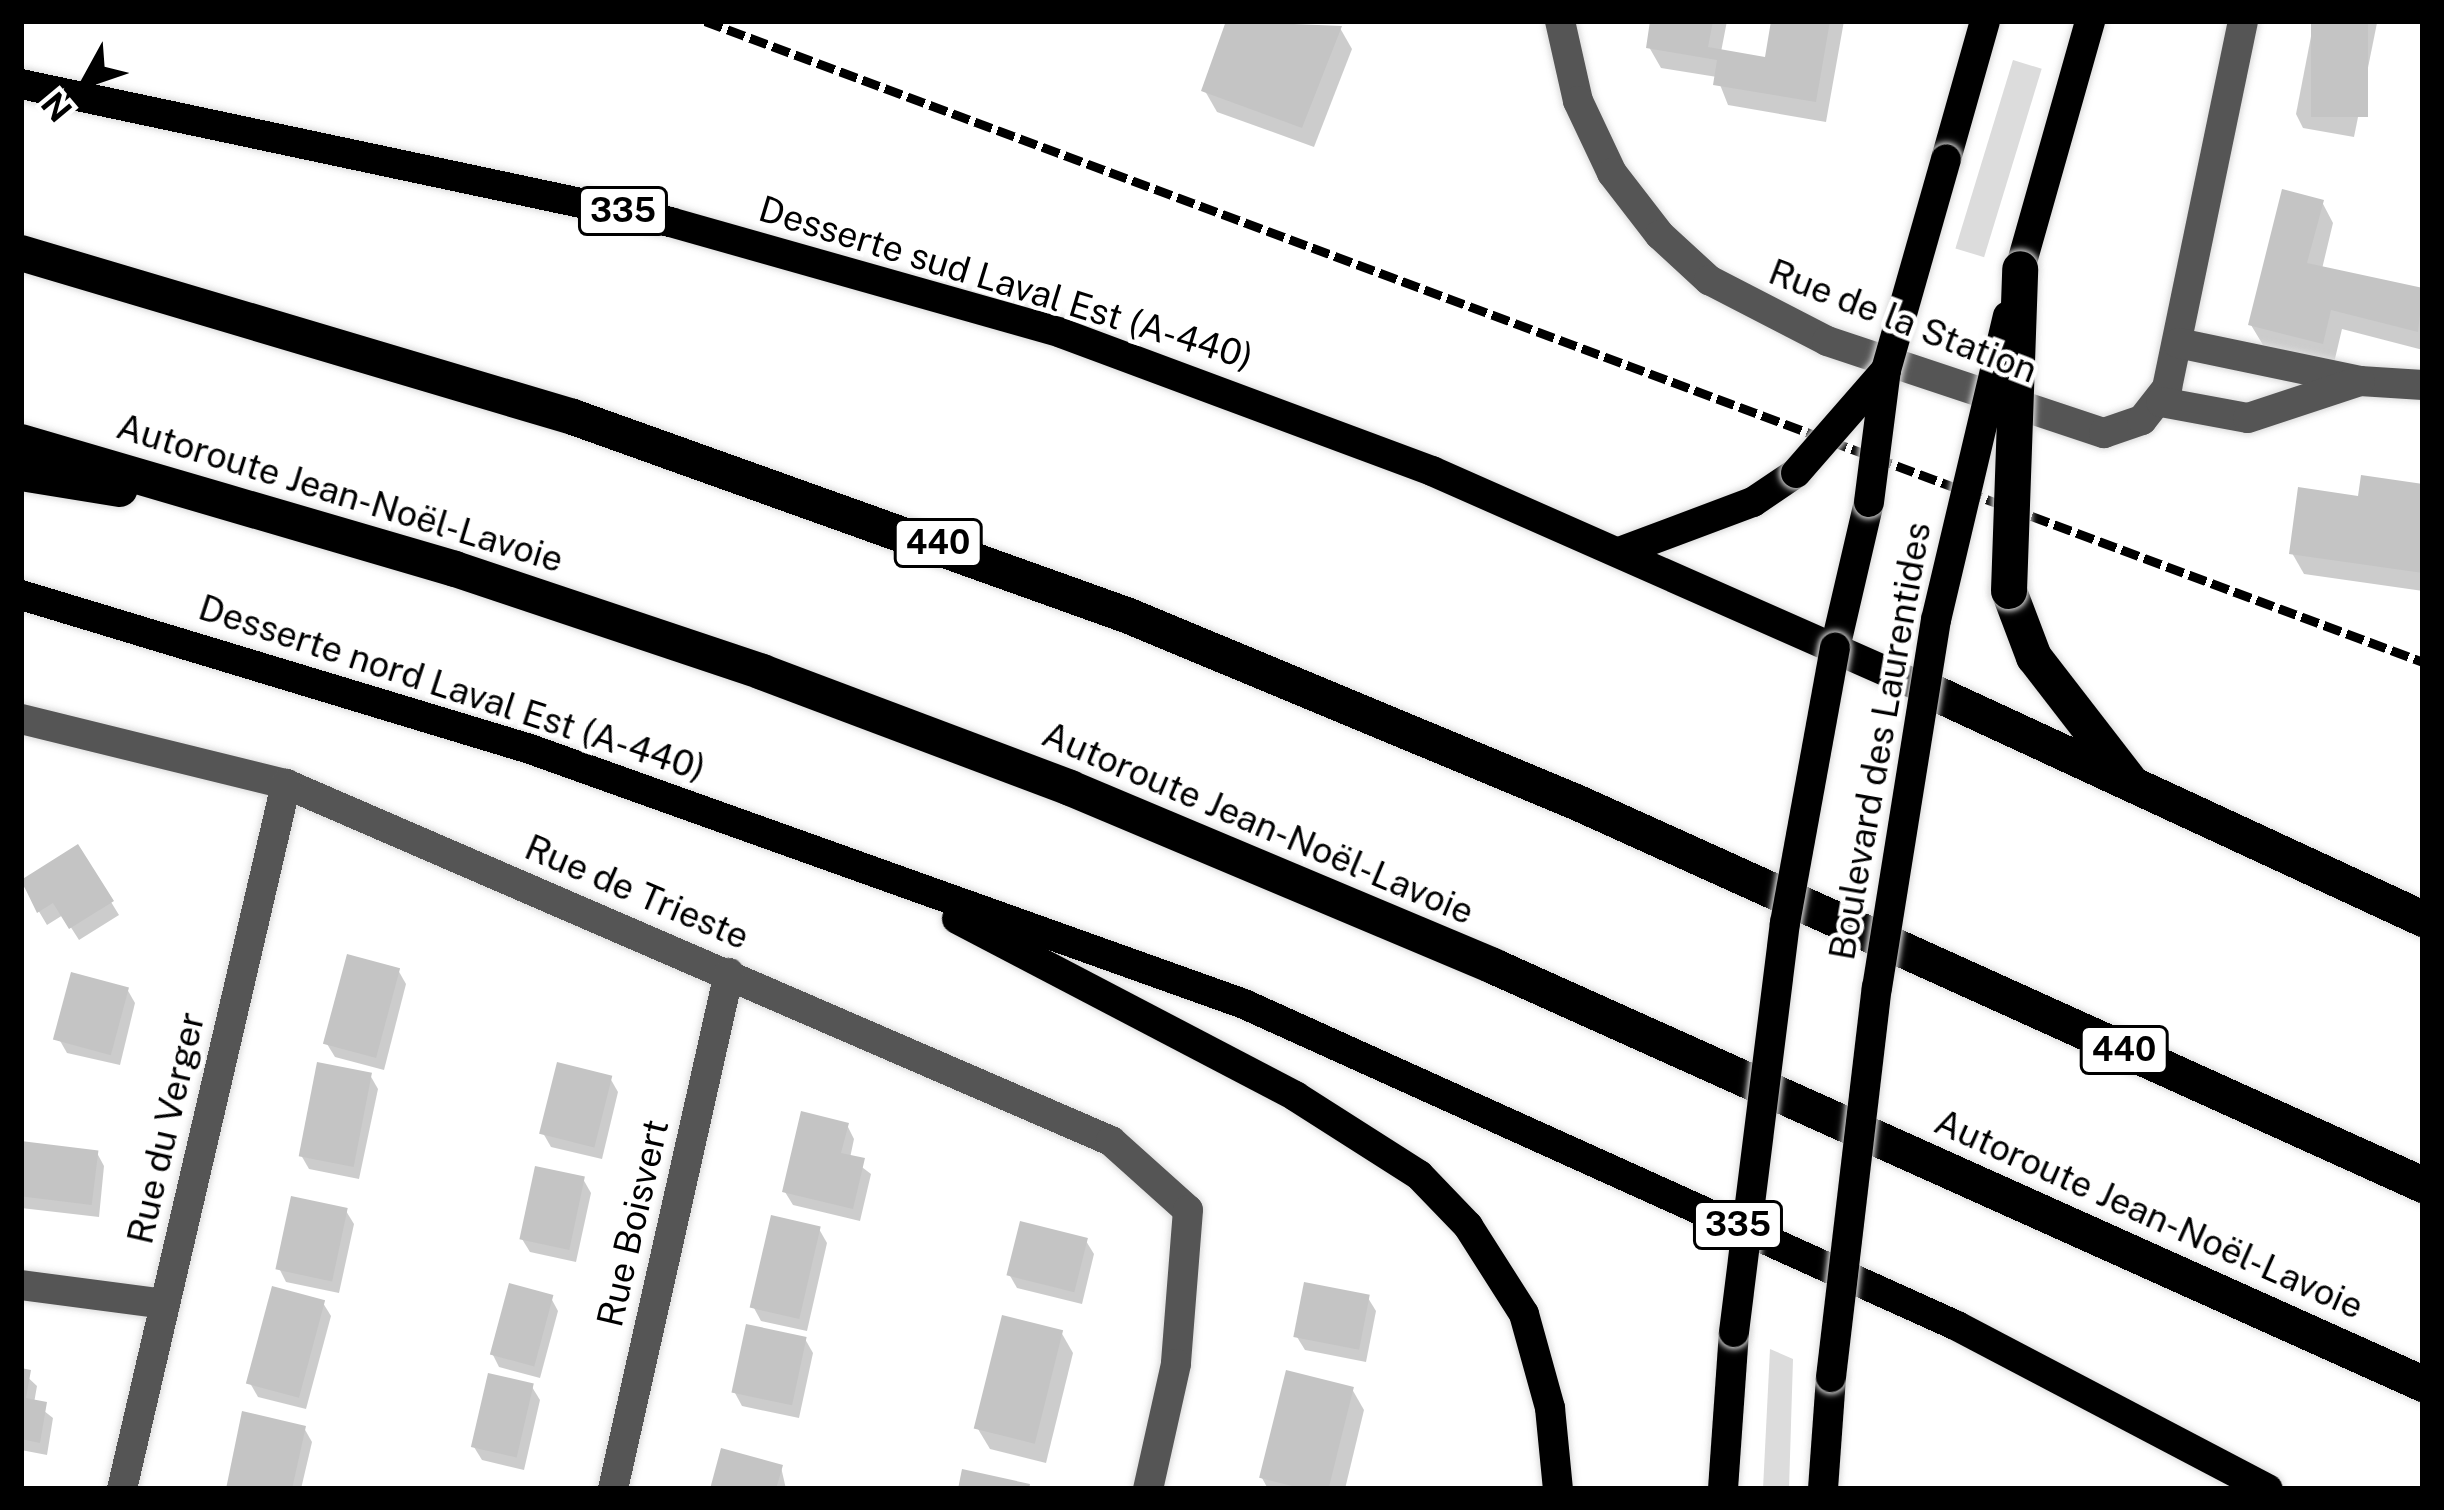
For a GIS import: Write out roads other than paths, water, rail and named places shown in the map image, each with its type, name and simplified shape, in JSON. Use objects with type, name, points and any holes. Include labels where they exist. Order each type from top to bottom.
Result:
[{"type":"highway","name":"440","points":[[21,253],[595,424],[1085,599],[1576,802],[2423,1185]]},
{"type":"highway","points":[[2020,269],[2009,591],[2034,657],[2132,783]]},
{"type":"highway","name":"Autoroute Jean-Noël-Lavoie","points":[[21,442],[289,518],[762,672],[1110,804],[1493,966],[2423,1384]]},
{"type":"highway","points":[[21,472],[289,518]]},
{"type":"highway","points":[[1926,688],[2423,919]]},
{"type":"main road","name":"Boulevard des Laurentides","points":[[1723,1489],[1734,1332],[1781,946],[1835,648],[1869,502],[1886,370],[1985,21]]},
{"type":"main road","name":"Boulevard des Laurentides","points":[[1823,1489],[1862,1092],[1926,688],[2020,269],[2090,21]]},
{"type":"main road","name":"Desserte sud Laval Est (A-440)","points":[[21,84],[471,176],[976,307],[1214,384],[1619,553],[1926,688]]},
{"type":"main road","points":[[1619,553],[1768,494],[1886,370]]},
{"type":"main road","name":"Desserte nord Laval Est (A-440)","points":[[21,595],[530,749],[856,867]]},
{"type":"main road","points":[[856,867],[1295,1096],[1419,1175],[1479,1241],[1524,1314],[1543,1374],[1558,1489]]},
{"type":"main road","name":"335","points":[[856,867],[1244,1004],[1404,1072],[1958,1327],[2268,1489]]},
{"type":"street","name":"Rue de la Station","points":[[1560,21],[1578,101],[1612,172],[1660,235],[1709,280],[1827,340],[2075,428],[2117,432],[2161,402]]},
{"type":"street","points":[[2243,21],[2178,343],[2161,402],[2248,418],[2360,381]]},
{"type":"street","points":[[2178,343],[2360,381],[2423,385]]},
{"type":"street","name":"Rue de Trieste","points":[[21,719],[286,784],[1111,1141],[1188,1210],[1176,1364],[1148,1489]]},
{"type":"street","name":"Rue du Verger","points":[[122,1489],[286,784]]},
{"type":"street","name":"Rue Boisvert","points":[[613,1489],[729,974]]},
{"type":"street","points":[[21,1285],[165,1304]]},
{"type":"railway","points":[[705,21],[2423,662]]}]
